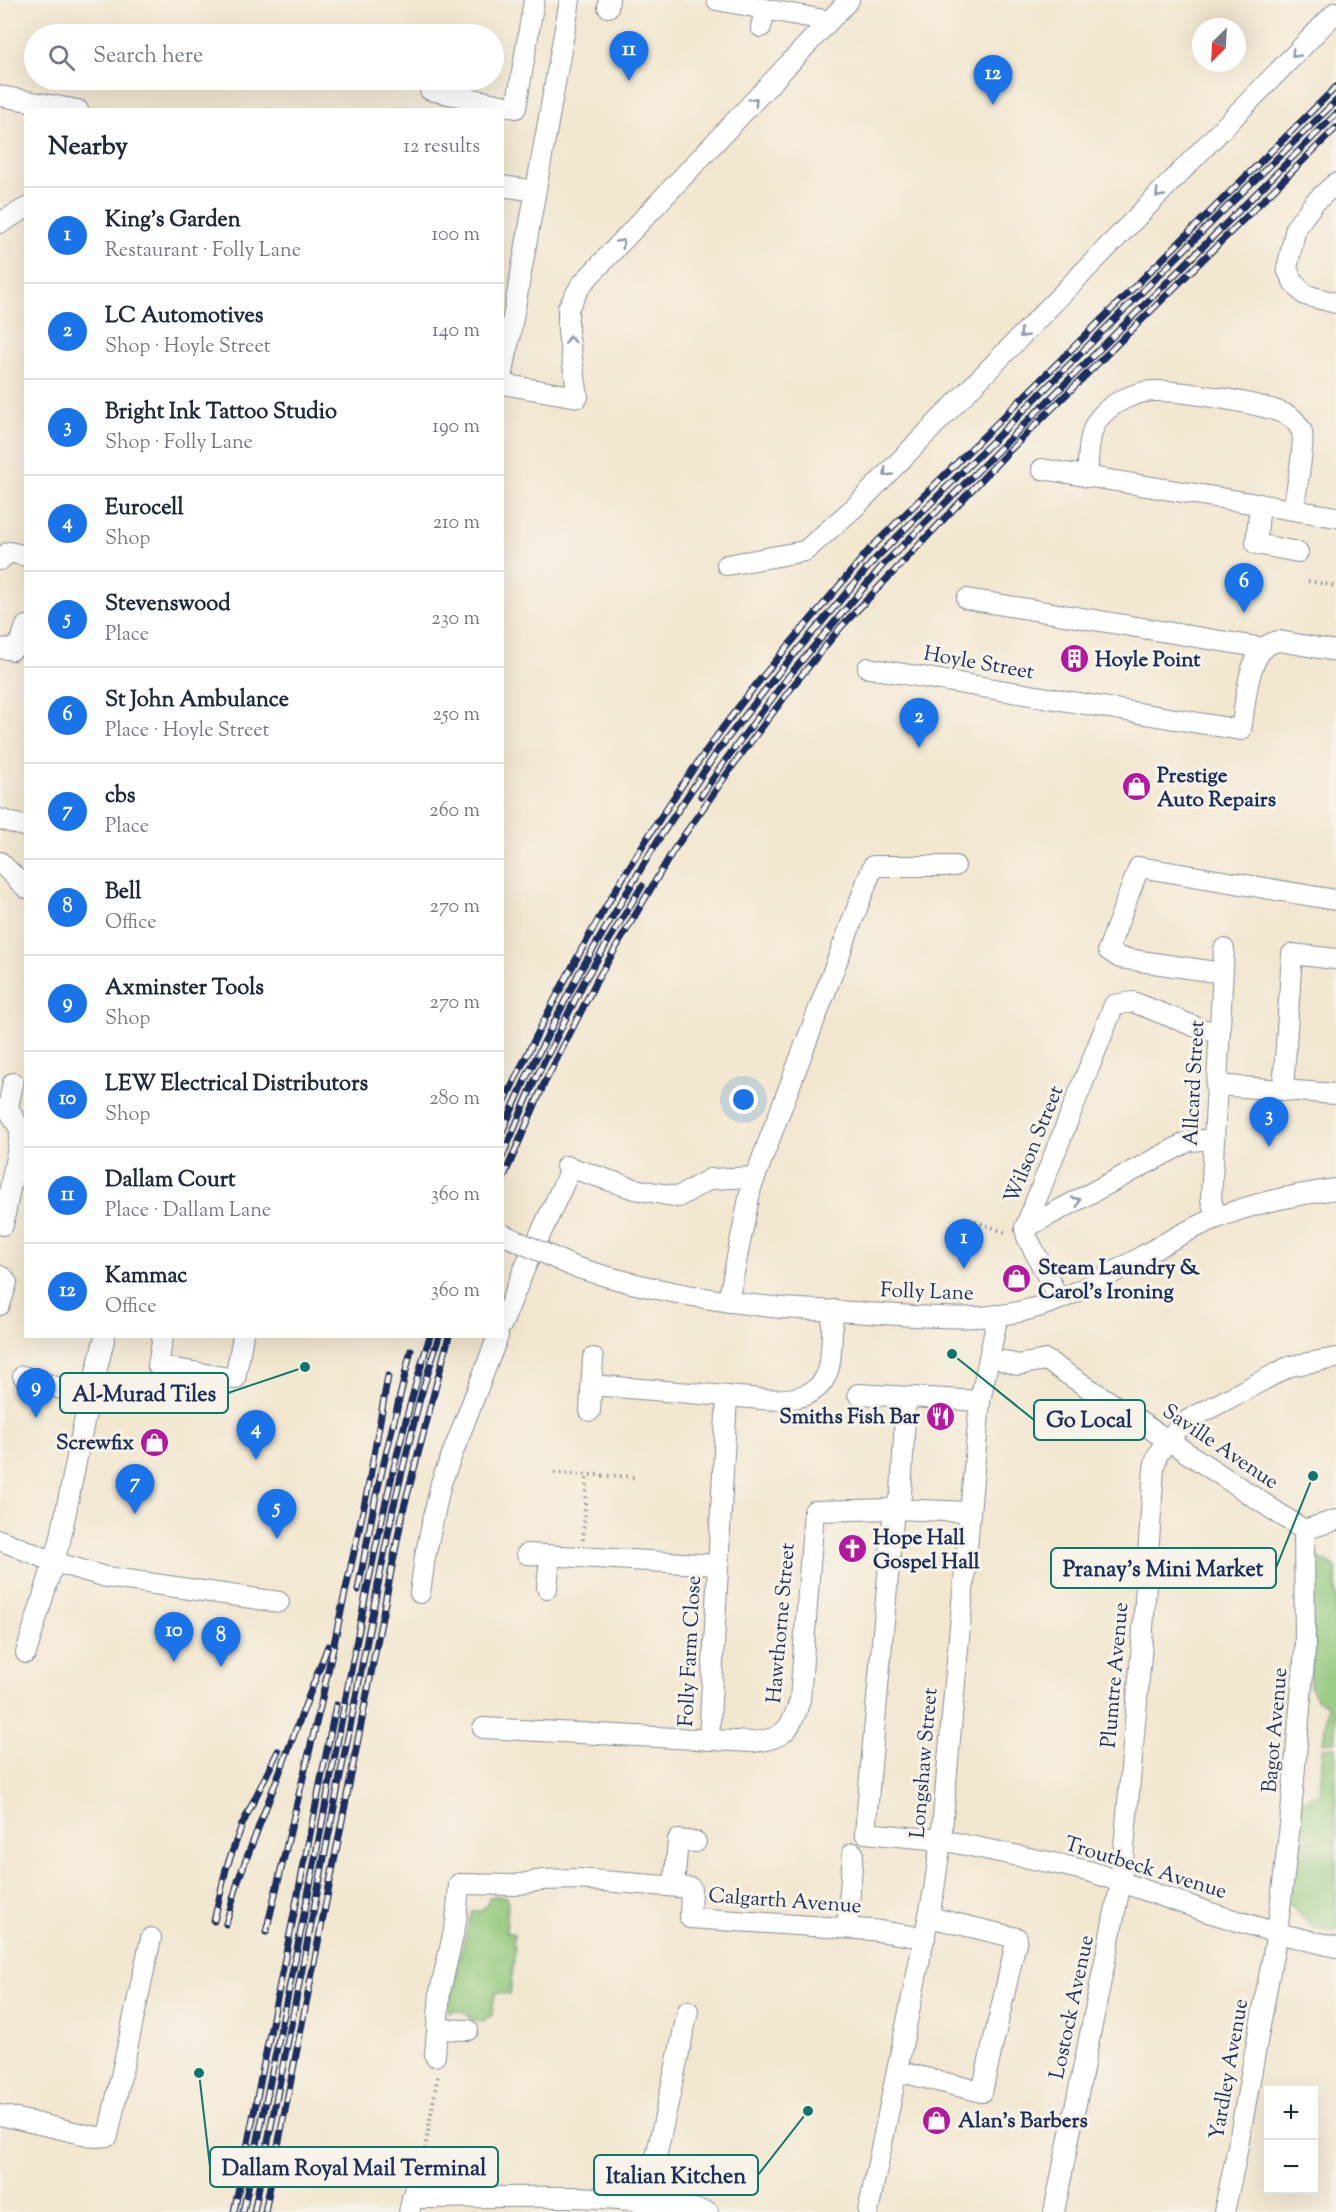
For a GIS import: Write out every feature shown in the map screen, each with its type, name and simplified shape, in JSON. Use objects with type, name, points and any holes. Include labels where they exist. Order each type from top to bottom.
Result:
[{"type":"street","points":[[430,90],[516,108],[534,0]]},
{"type":"street","points":[[504,368],[570,0]]},
{"type":"street","points":[[717,0],[763,19],[829,21]]},
{"type":"street","points":[[504,384],[578,397],[568,332],[568,308],[580,285],[849,0]]},
{"type":"street","points":[[727,565],[805,551],[848,513],[1336,12]]},
{"type":"street","points":[[0,96],[55,108]]},
{"type":"street","points":[[1336,183],[1314,203],[1296,227],[1287,269],[1293,283],[1305,296],[1336,303]]},
{"type":"street","points":[[504,186],[535,191]]},
{"type":"street","points":[[0,223],[24,209]]},
{"type":"street","points":[[1086,477],[1094,425],[1101,415],[1125,398],[1153,391],[1202,396],[1265,407],[1293,418],[1302,432],[1293,510]]},
{"type":"street","points":[[1042,469],[1336,517]]},
{"type":"street","points":[[1260,504],[1256,544],[1298,552]]},
{"type":"street","points":[[0,561],[9,552],[24,556]]},
{"type":"street","points":[[967,599],[1263,648],[1270,642],[1279,641],[1336,651]]},
{"type":"street","points":[[0,648],[12,650],[21,642],[24,632]]},
{"type":"street","name":"Hoyle Street","points":[[868,668],[1241,730],[1252,665],[1263,648]]},
{"type":"street","points":[[0,819],[24,826]]},
{"type":"street","points":[[0,862],[24,886]]},
{"type":"street","points":[[728,1302],[743,1220],[755,1177],[873,866],[955,866]]},
{"type":"street","points":[[1222,973],[1120,958],[1107,950],[1139,867],[1336,900]]},
{"type":"street","name":"Allcard Street","points":[[1216,1218],[1211,1199],[1224,949]]},
{"type":"street","points":[[1282,1090],[1292,954],[1336,959]]},
{"type":"street","name":"Wilson Street","points":[[1059,1299],[1027,1237],[1025,1228],[1114,1005],[1133,1002],[1204,1030],[1220,1031]]},
{"type":"street","points":[[3,1224],[21,1131],[8,1108],[13,1082]]},
{"type":"street","points":[[1216,1085],[1336,1094]]},
{"type":"street","points":[[1025,1228],[1189,1141],[1214,1139]]},
{"type":"street","points":[[504,1319],[569,1167],[634,1189],[678,1197],[710,1179],[755,1177]]},
{"type":"street","name":"Folly Lane","points":[[504,1235],[572,1266],[627,1283],[728,1302],[945,1317],[998,1315],[1038,1307],[1059,1299],[1216,1218],[1272,1199],[1336,1189]]},
{"type":"street","points":[[0,1276],[7,1283],[0,1305]]},
{"type":"street","points":[[591,1386],[796,1399],[814,1390],[822,1382],[830,1363],[833,1310]]},
{"type":"street","name":"Longshaw Street","points":[[868,2212],[925,1938],[941,1840],[980,1401],[998,1315]]},
{"type":"street","points":[[26,1653],[66,1516],[90,1396],[104,1338]]},
{"type":"street","points":[[163,1338],[158,1366],[235,1379],[243,1338]]},
{"type":"street","points":[[420,1593],[425,1557],[441,1484],[497,1338]]},
{"type":"street","points":[[590,1412],[593,1358]]},
{"type":"street","points":[[1167,1439],[1188,1420],[1290,1366],[1336,1358]]},
{"type":"street","name":"Saville Avenue","points":[[1004,1361],[1017,1365],[1046,1360],[1304,1530]]},
{"type":"street","points":[[22,1376],[90,1396]]},
{"type":"street","points":[[858,1394],[980,1401]]},
{"type":"street","name":"Folly Farm Close","points":[[709,1740],[727,1396]]},
{"type":"street","points":[[894,1509],[901,1495],[906,1396]]},
{"type":"street","name":"Plumtre Avenue","points":[[1120,1882],[1142,1644],[1154,1468],[1157,1456],[1167,1439]]},
{"type":"street","name":"Hawthorne Street","points":[[483,1728],[709,1740],[769,1740],[788,1729],[795,1718],[800,1700],[814,1511],[894,1509],[970,1512]]},
{"type":"street","name":"Troutbeck Avenue","points":[[894,1509],[865,1833],[941,1840],[986,1857],[1069,1867],[1277,1933],[1336,1947]]},
{"type":"street","points":[[1304,1530],[1336,1520]]},
{"type":"street","name":"Bagot Avenue","points":[[1277,1933],[1290,1825],[1305,1650],[1304,1530]]},
{"type":"street","points":[[0,1540],[54,1562],[106,1577],[279,1602]]},
{"type":"street","name":"Folly Farm Close","points":[[527,1554],[718,1564]]},
{"type":"street","points":[[547,1588],[550,1556]]},
{"type":"street","points":[[435,2056],[440,1992],[456,1922],[459,1884],[515,1885],[542,1880],[577,1879],[674,1886],[678,1840],[696,1842]]},
{"type":"street","points":[[847,1928],[852,1853]]},
{"type":"street","name":"Lostock Avenue","points":[[1054,2212],[1120,1882]]},
{"type":"street","name":"Calgarth Avenue","points":[[674,1886],[691,1888],[690,1918],[847,1928],[893,1932],[925,1938]]},
{"type":"street","points":[[897,2071],[982,2092],[1017,1938],[929,1917]]},
{"type":"street","name":"Yardley Avenue","points":[[1224,2212],[1277,1933]]},
{"type":"street","points":[[0,2115],[96,2137],[108,2136],[151,1938]]},
{"type":"street","points":[[646,2206],[688,2011]]},
{"type":"street","points":[[437,2028],[468,2030]]},
{"type":"street","points":[[419,2170],[411,2205],[622,2198],[646,2206],[708,2212]]},
{"type":"path","points":[[1308,581],[1336,586]]},
{"type":"path","points":[[964,1217],[1008,1234],[1025,1228]]},
{"type":"path","points":[[554,1473],[634,1477]]},
{"type":"path","points":[[582,1557],[587,1475]]},
{"type":"path","points":[[419,2170],[440,2062],[435,2056]]},
{"type":"green space","points":[[1315,1556],[1336,1567],[1336,1741],[1323,1743],[1328,1705],[1316,1699],[1310,1686]]},
{"type":"green space","points":[[1336,1747],[1336,1931],[1312,1927],[1288,1902],[1301,1804],[1311,1795],[1320,1795],[1323,1748]]},
{"type":"green space","points":[[489,1897],[506,1897],[508,1900],[506,1932],[514,1934],[513,1946],[515,1947],[510,1994],[495,1993],[492,2015],[482,2021],[472,2021],[462,2012],[456,2010],[449,2012],[447,2001],[450,2000],[472,1911],[481,1911],[487,1905]]},
{"type":"railway","points":[[504,1103],[572,966],[624,875],[681,787],[729,719],[768,670],[869,550],[1336,87]]},
{"type":"railway","points":[[504,1128],[527,1076],[579,973],[658,840],[719,749],[780,671],[876,558],[1336,101]]},
{"type":"railway","points":[[701,796],[788,677],[883,565],[1336,114]]},
{"type":"railway","points":[[504,1176],[544,1084],[597,980],[673,851],[734,764],[796,682],[841,627],[1007,453],[1336,128]]},
{"type":"railway","points":[[504,1152],[535,1080],[586,978],[642,886]]},
{"type":"railway","points":[[243,2212],[383,1515],[429,1338]]},
{"type":"railway","points":[[254,2212],[393,1509],[419,1402],[438,1338]]},
{"type":"railway","points":[[265,2212],[403,1511],[448,1338]]},
{"type":"railway","points":[[358,1590],[375,1500],[411,1350]]},
{"type":"railway","points":[[266,1932],[321,1703],[368,1488],[388,1376]]},
{"type":"railway","points":[[226,1924],[239,1878],[328,1646]]},
{"type":"railway","points":[[234,2212],[336,1705]]},
{"type":"railway","points":[[214,1921],[226,1869],[242,1825],[278,1751]]},
{"type":"place","name":"Dallam Court","points":[[629,81]]},
{"type":"place","name":"Kammac","points":[[993,105]]},
{"type":"place","name":"St John Ambulance","points":[[1244,613]]},
{"type":"place","name":"Hoyle Point","points":[[1074,659]]},
{"type":"place","name":"LC Automotives","points":[[919,748]]},
{"type":"place","name":"Prestige Auto Repairs","points":[[1136,787]]},
{"type":"place","name":"Bright Ink Tattoo Studio","points":[[1269,1147]]},
{"type":"place","name":"King's Garden","points":[[964,1269]]},
{"type":"place","name":"Steam Laundry & Carol's Ironing","points":[[1017,1279]]},
{"type":"place","name":"Go Local","points":[[952,1354]]},
{"type":"place","name":"Al-Murad Tiles","points":[[305,1367]]},
{"type":"place","name":"Smiths Fish Bar","points":[[941,1416]]},
{"type":"place","name":"Axminster Tools","points":[[36,1418]]},
{"type":"place","name":"Screwfix","points":[[155,1442]]},
{"type":"place","name":"Eurocell","points":[[256,1460]]},
{"type":"place","name":"Pranay's Mini Market","points":[[1313,1476]]},
{"type":"place","name":"cbs","points":[[135,1514]]},
{"type":"place","name":"Stevenswood","points":[[277,1539]]},
{"type":"place","name":"Hope Hall Gospel Hall","points":[[852,1549]]},
{"type":"place","name":"LEW Electrical Distributors","points":[[174,1662]]},
{"type":"place","name":"Bell","points":[[221,1667]]},
{"type":"place","name":"Dallam Royal Mail Terminal","points":[[199,2073]]},
{"type":"place","name":"Italian Kitchen","points":[[808,2111]]},
{"type":"place","name":"Alan's Barbers","points":[[937,2120]]}]
